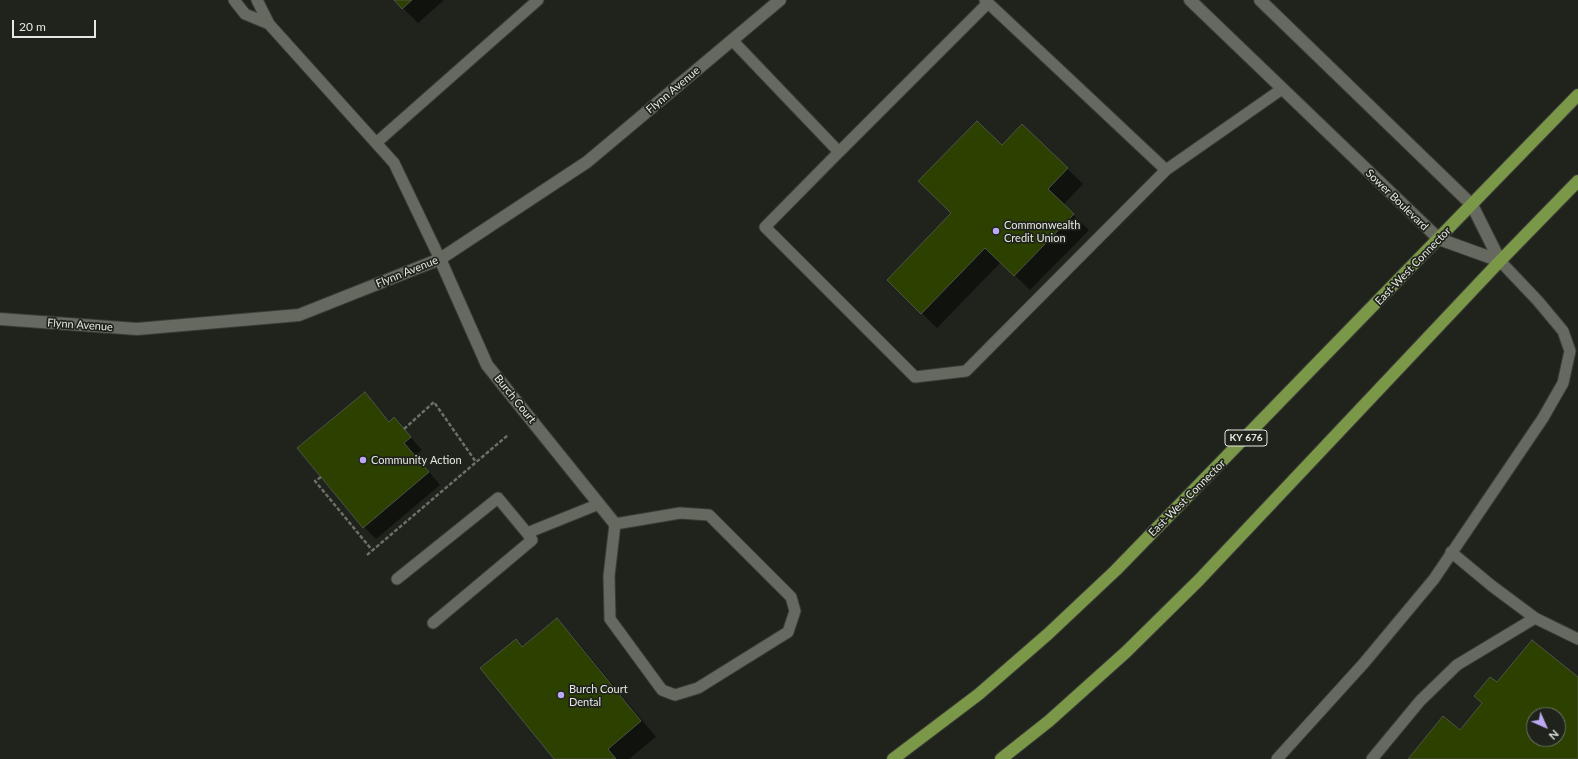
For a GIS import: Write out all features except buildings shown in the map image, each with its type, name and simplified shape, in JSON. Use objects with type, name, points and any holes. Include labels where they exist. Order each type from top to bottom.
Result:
[{"type":"main road","name":"East-West Connector","points":[[893,759],[979,694],[1048,634],[1116,570],[1578,95]]},
{"type":"main road","points":[[1001,759],[1049,721],[1126,652],[1199,580],[1500,261],[1578,181]]},
{"type":"street","name":"Flynn Avenue","points":[[0,319],[137,329],[299,315],[440,260],[587,162],[780,0]]},
{"type":"street","name":"Sower Boulevard","points":[[1190,0],[1439,239],[1500,261]]},
{"type":"street","points":[[1260,0],[1472,205],[1500,261]]},
{"type":"street","name":"Burch Court","points":[[440,260],[487,365],[615,524]]},
{"type":"lane","points":[[234,0],[245,14],[269,24]]},
{"type":"lane","points":[[257,0],[269,24],[394,163],[440,260]]},
{"type":"lane","points":[[376,143],[538,0]]},
{"type":"lane","points":[[1166,170],[987,2],[765,227],[915,377],[966,371],[1166,170],[1282,89]]},
{"type":"lane","points":[[732,40],[839,152]]},
{"type":"lane","points":[[1277,759],[1434,579],[1543,418],[1563,382],[1574,348],[1564,331],[1500,261]]},
{"type":"lane","points":[[397,579],[498,498],[527,533],[532,540],[433,623]]},
{"type":"lane","points":[[527,533],[599,504]]},
{"type":"lane","points":[[680,513],[709,515],[791,597],[795,611],[788,632],[698,688],[675,694],[662,690],[610,619],[609,576],[615,524],[680,513]]},
{"type":"lane","points":[[1451,552],[1492,586],[1536,618],[1578,639]]},
{"type":"lane","points":[[1372,759],[1420,701],[1457,665],[1536,618]]},
{"type":"path","points":[[404,429],[434,402],[476,462]]},
{"type":"path","points":[[367,555],[508,435]]},
{"type":"path","points":[[321,477],[315,481],[372,550]]},
{"type":"place","name":"Commonwealth Credit Union","points":[[996,231]]},
{"type":"place","name":"Community Action","points":[[363,460]]},
{"type":"place","name":"Burch Court Dental","points":[[561,695]]}]
